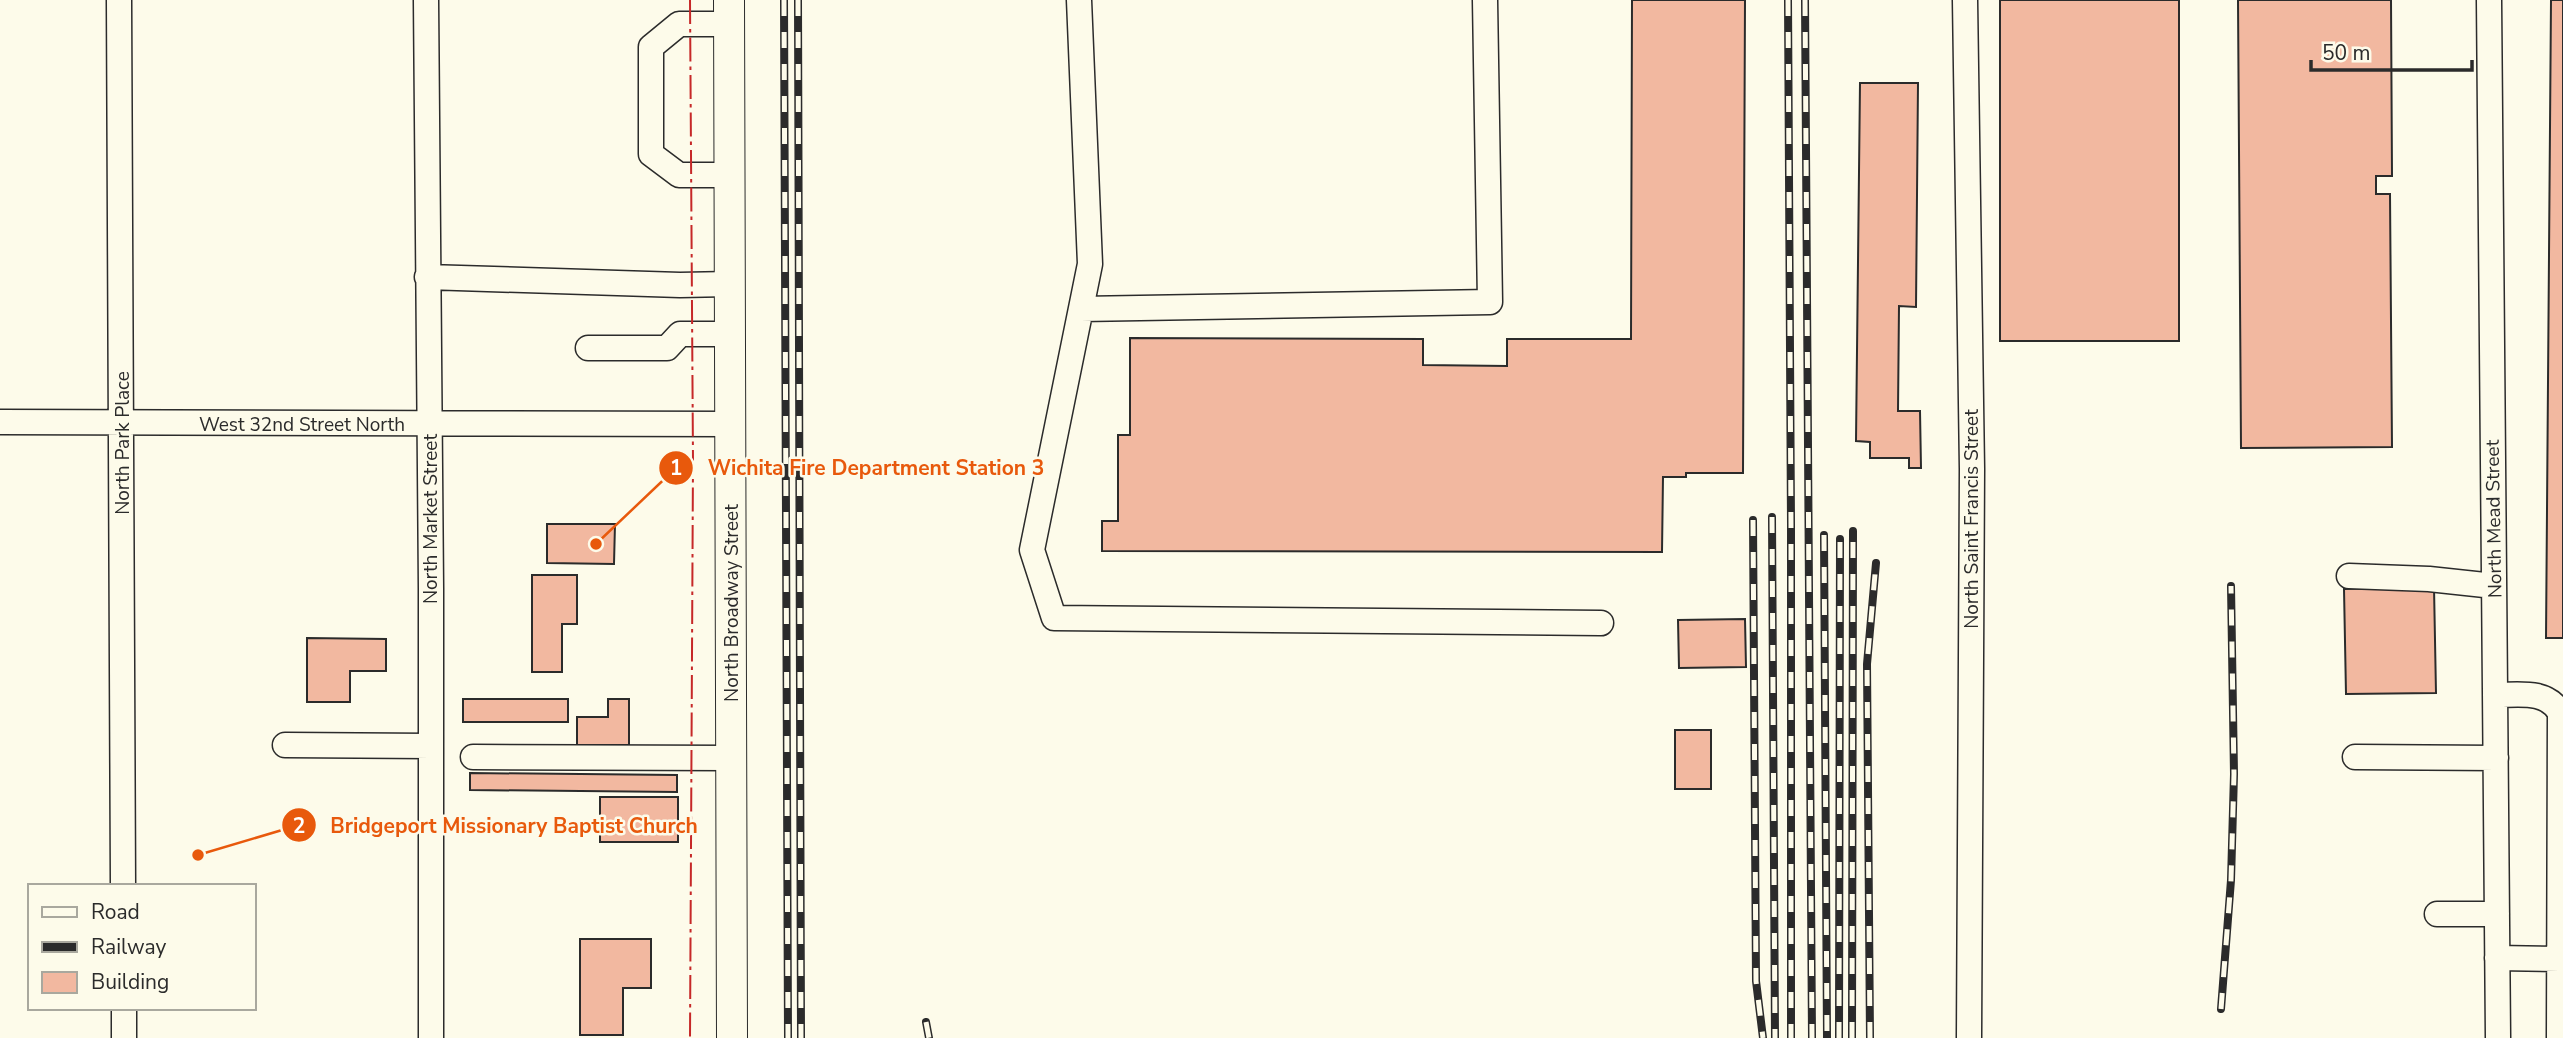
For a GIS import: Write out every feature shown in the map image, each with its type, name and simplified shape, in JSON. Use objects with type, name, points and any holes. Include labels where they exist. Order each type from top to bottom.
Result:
[{"type":"main road","name":"North Broadway Street","points":[[729,12],[732,1038]]},
{"type":"street","name":"North Park Place","points":[[119,0],[123,884]]},
{"type":"street","name":"North Market Street","points":[[426,0],[430,1038]]},
{"type":"street","points":[[1079,0],[1090,264],[1032,550],[1054,618],[1601,623]]},
{"type":"street","points":[[1081,309],[1490,302],[1485,0]]},
{"type":"street","name":"North Saint Francis Street","points":[[1965,0],[1972,469],[1969,1038]]},
{"type":"street","name":"North Mead Street","points":[[2489,0],[2498,1038]]},
{"type":"street","points":[[729,12],[679,24],[651,47],[651,154],[679,175],[730,175]]},
{"type":"street","points":[[428,277],[680,285],[730,284]]},
{"type":"street","points":[[588,348],[667,348],[680,334],[730,334]]},
{"type":"street","name":"West 32nd Street North","points":[[0,422],[731,424]]},
{"type":"street","points":[[2349,576],[2429,579],[2494,586]]},
{"type":"street","points":[[2495,695],[2543,697],[2554,703],[2560,713],[2559,1038]]},
{"type":"street","points":[[285,746],[430,746]]},
{"type":"street","points":[[473,757],[732,758]]},
{"type":"street","points":[[2355,757],[2496,758]]},
{"type":"street","points":[[2437,914],[2497,914]]},
{"type":"street","points":[[2497,958],[2560,959]]},
{"type":"street","points":[[124,1010],[124,1038]]},
{"type":"building","points":[[1632,0],[1745,0],[1743,473],[1686,473],[1686,477],[1663,477],[1662,552],[1102,551],[1102,521],[1118,521],[1118,435],[1130,435],[1130,338],[1423,339],[1423,365],[1507,366],[1507,339],[1631,339]]},
{"type":"building","points":[[2000,0],[2179,0],[2179,341],[2000,341]]},
{"type":"building","points":[[2238,0],[2391,0],[2392,176],[2376,176],[2376,194],[2390,194],[2392,447],[2241,448]]},
{"type":"building","points":[[2551,0],[2563,0],[2563,638],[2546,638]]},
{"type":"building","points":[[1860,83],[1918,83],[1916,307],[1899,306],[1898,411],[1920,411],[1921,468],[1909,468],[1909,458],[1870,458],[1870,442],[1856,441]]},
{"type":"building","points":[[547,524],[615,524],[614,564],[547,563]]},
{"type":"building","points":[[532,575],[577,575],[577,624],[562,624],[562,672],[532,672]]},
{"type":"building","points":[[2434,587],[2436,693],[2346,694],[2344,589]]},
{"type":"building","points":[[1745,619],[1746,667],[1679,668],[1678,620]]},
{"type":"building","points":[[307,638],[386,639],[386,671],[350,671],[350,702],[307,702]]},
{"type":"building","points":[[463,699],[568,699],[568,722],[463,722]]},
{"type":"building","points":[[608,699],[629,699],[629,745],[577,745],[577,717],[608,717]]},
{"type":"building","points":[[1675,730],[1711,730],[1711,789],[1675,789]]},
{"type":"building","points":[[470,773],[677,775],[677,792],[470,790]]},
{"type":"building","points":[[600,797],[678,797],[678,842],[600,842]]},
{"type":"building","points":[[580,939],[651,939],[651,988],[623,988],[623,1035],[580,1035]]},
{"type":"railway","points":[[784,0],[788,1038]]},
{"type":"railway","points":[[798,0],[801,1038]]},
{"type":"railway","points":[[1788,0],[1791,1038]]},
{"type":"railway","points":[[1805,0],[1812,1038]]},
{"type":"railway","points":[[1772,517],[1775,1038]]},
{"type":"railway","points":[[1753,520],[1756,981],[1763,1038]]},
{"type":"railway","points":[[1852,1038],[1853,531]]},
{"type":"railway","points":[[1824,535],[1827,1038]]},
{"type":"railway","points":[[1839,1038],[1840,539]]},
{"type":"railway","points":[[1870,1038],[1867,664],[1876,563]]},
{"type":"railway","points":[[2221,1009],[2231,880],[2234,774],[2231,586]]},
{"type":"railway","points":[[926,1022],[929,1038]]},
{"type":"power","points":[[690,0],[693,461],[690,1038]]},
{"type":"place","name":"Wichita Fire Department Station 3","points":[[596,544]]},
{"type":"place","name":"Bridgeport Missionary Baptist Church","points":[[198,855]]}]
